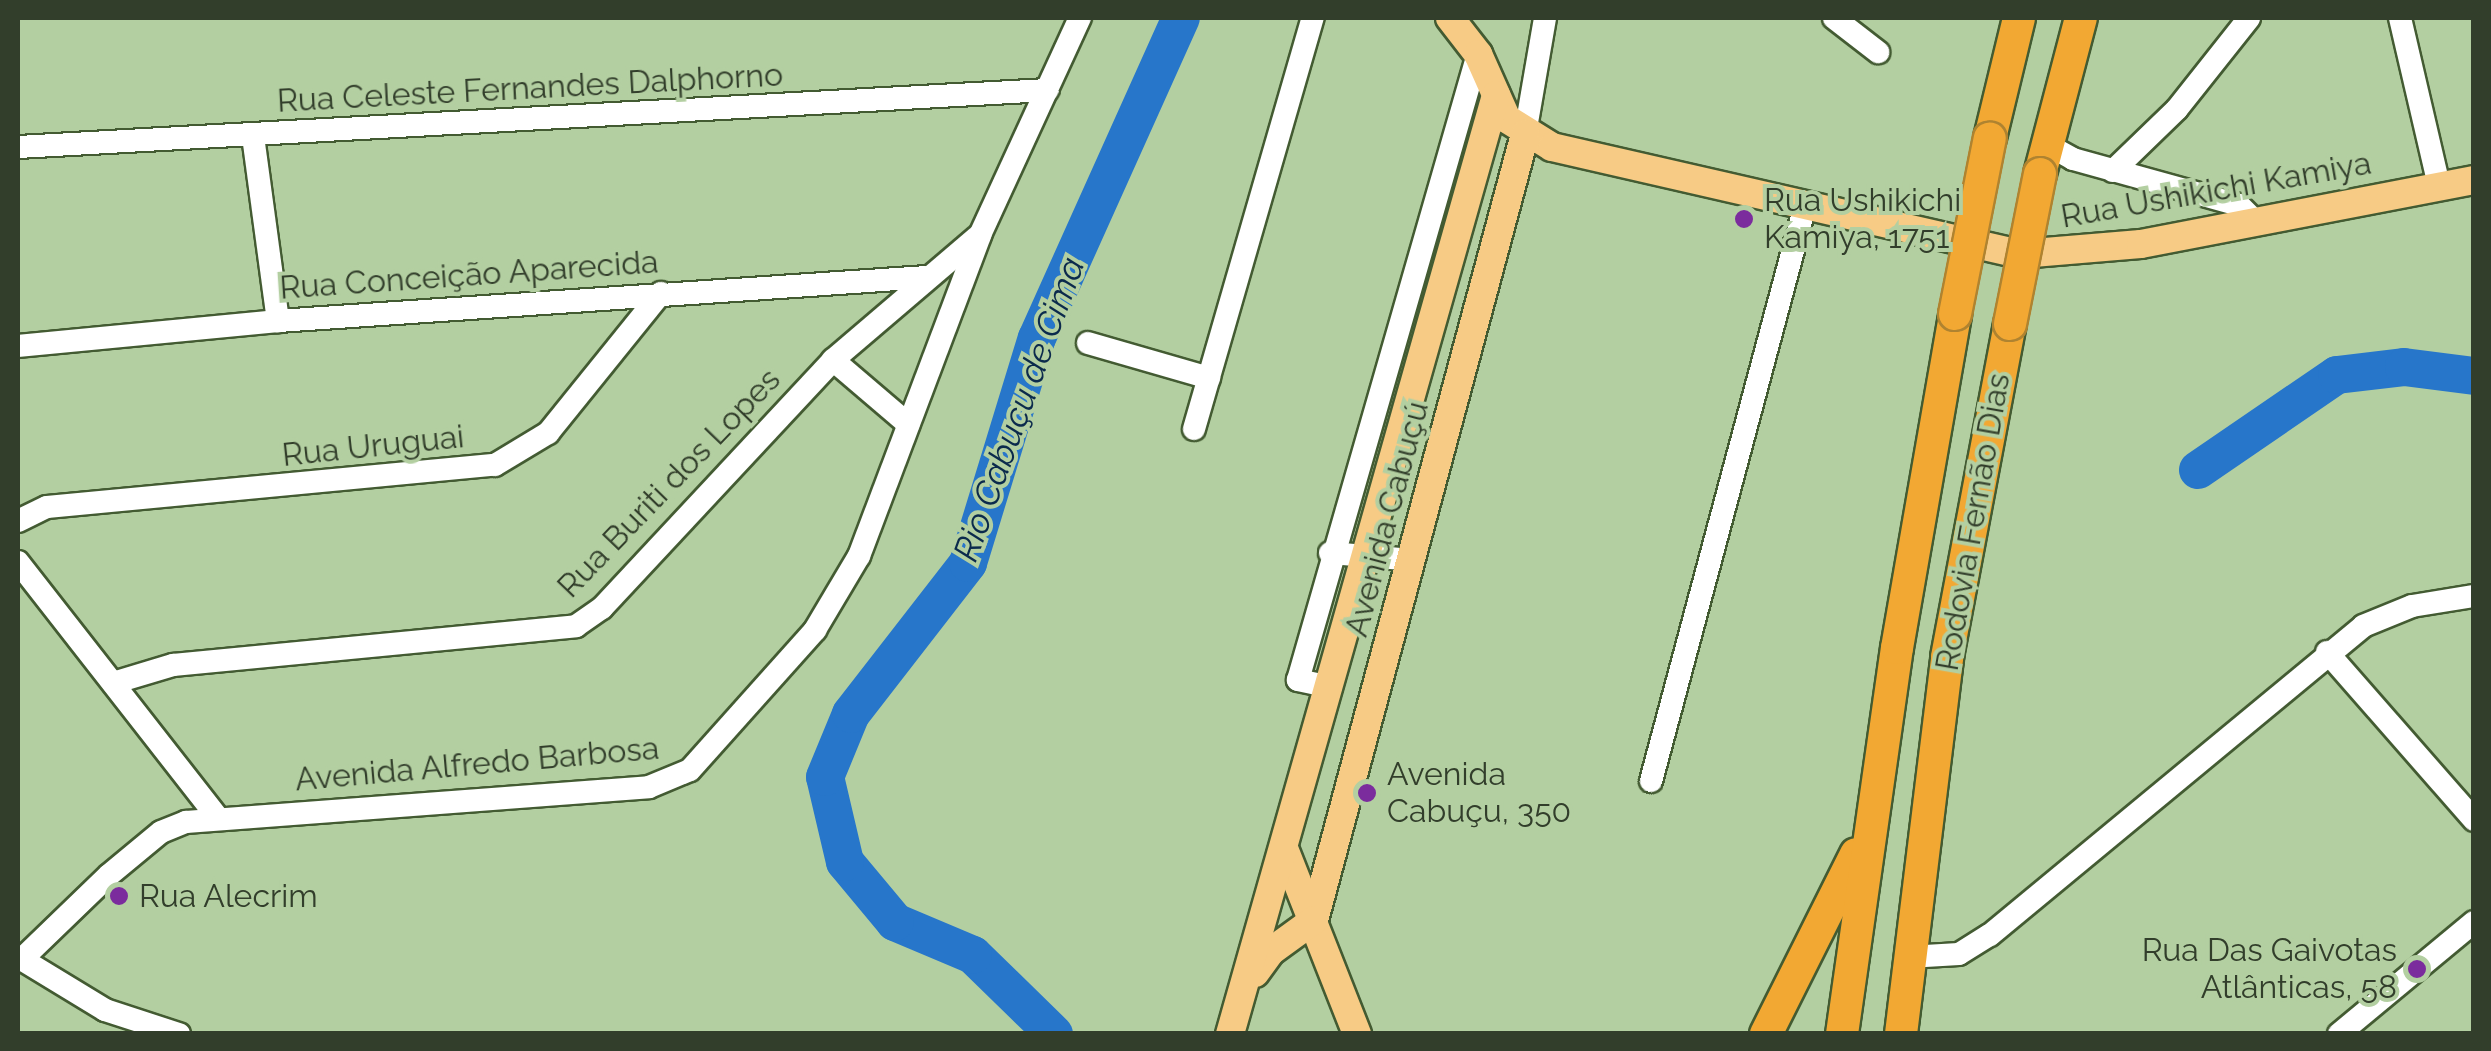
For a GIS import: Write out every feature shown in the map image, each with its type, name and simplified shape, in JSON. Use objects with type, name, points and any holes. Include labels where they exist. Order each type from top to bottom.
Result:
[{"type":"highway","name":"Rodovia Fernão Dias","points":[[1842,1034],[1873,818],[1956,314],[1990,138],[2019,18]]},
{"type":"highway","name":"Rodovia Fernão Dias","points":[[1901,1034],[1947,657],[2044,159],[2081,18]]},
{"type":"highway","points":[[1766,1034],[1873,818]]},
{"type":"main road","points":[[1450,18],[1478,54],[1507,119],[1525,134]]},
{"type":"main road","name":"Avenida Cabuçú","points":[[1230,1034],[1285,851],[1496,95]]},
{"type":"main road","name":"Rua Ushikichi Kamiya","points":[[1525,134],[1804,209],[2022,254],[2142,244],[2474,180]]},
{"type":"main road","name":"Avenida Cabuçú","points":[[1312,888],[1342,822],[1525,134]]},
{"type":"main road","points":[[1296,812],[1313,806],[1342,822]]},
{"type":"main road","points":[[1285,851],[1312,888],[1314,920],[1356,1034]]},
{"type":"main road","points":[[1245,987],[1270,952],[1314,920]]},
{"type":"street","name":"Avenida Alfredo Barbosa","points":[[220,819],[674,782],[814,630],[859,556],[980,235],[1080,18]]},
{"type":"street","points":[[1194,429],[1313,18]]},
{"type":"street","points":[[1525,134],[1545,18]]},
{"type":"street","points":[[1834,18],[1878,52]]},
{"type":"street","points":[[2113,171],[2177,109],[2249,18]]},
{"type":"street","points":[[2400,18],[2440,186]]},
{"type":"street","points":[[1331,687],[1298,680],[1330,552],[1478,54]]},
{"type":"street","name":"Rua Celeste Fernandes Dalphorno","points":[[18,147],[1047,90]]},
{"type":"street","points":[[253,136],[278,321]]},
{"type":"street","points":[[2044,159],[2113,171],[2240,205],[2256,222]]},
{"type":"street","points":[[1651,781],[1804,209]]},
{"type":"street","name":"Rua Buriti dos Lopes","points":[[113,683],[173,664],[576,626],[602,608],[833,360],[980,235]]},
{"type":"street","name":"Rua Conceição Aparecida","points":[[18,346],[278,321],[926,278]]},
{"type":"street","name":"Rua Uruguai","points":[[18,520],[47,508],[495,465],[548,434],[661,293]]},
{"type":"street","points":[[1088,343],[1209,378]]},
{"type":"street","points":[[833,360],[908,424]]},
{"type":"street","points":[[1330,552],[1367,551],[1413,560]]},
{"type":"street","points":[[18,562],[220,819],[161,832],[20,958],[104,1010],[179,1034]]},
{"type":"street","points":[[1908,957],[1959,954],[1990,935],[2326,652],[2384,615],[2474,596]]},
{"type":"street","points":[[2326,652],[2474,820]]},
{"type":"street","points":[[2339,1034],[2474,922]]},
{"type":"waterway","name":"Rio Cabuçu de Cima","points":[[1054,1034],[973,955],[895,922],[845,862],[825,777],[851,714],[968,563],[1037,338],[1181,18]]},
{"type":"waterway","points":[[2198,470],[2337,375],[2404,367],[2474,376]]},
{"type":"place","name":"Rua Ushikichi Kamiya, 1751","points":[[1744,219]]},
{"type":"place","name":"Avenida Cabuçu, 350","points":[[1367,793]]},
{"type":"place","name":"Rua Alecrim","points":[[119,896]]},
{"type":"place","name":"Rua Das Gaivotas Atlânticas, 58","points":[[2417,969]]}]
